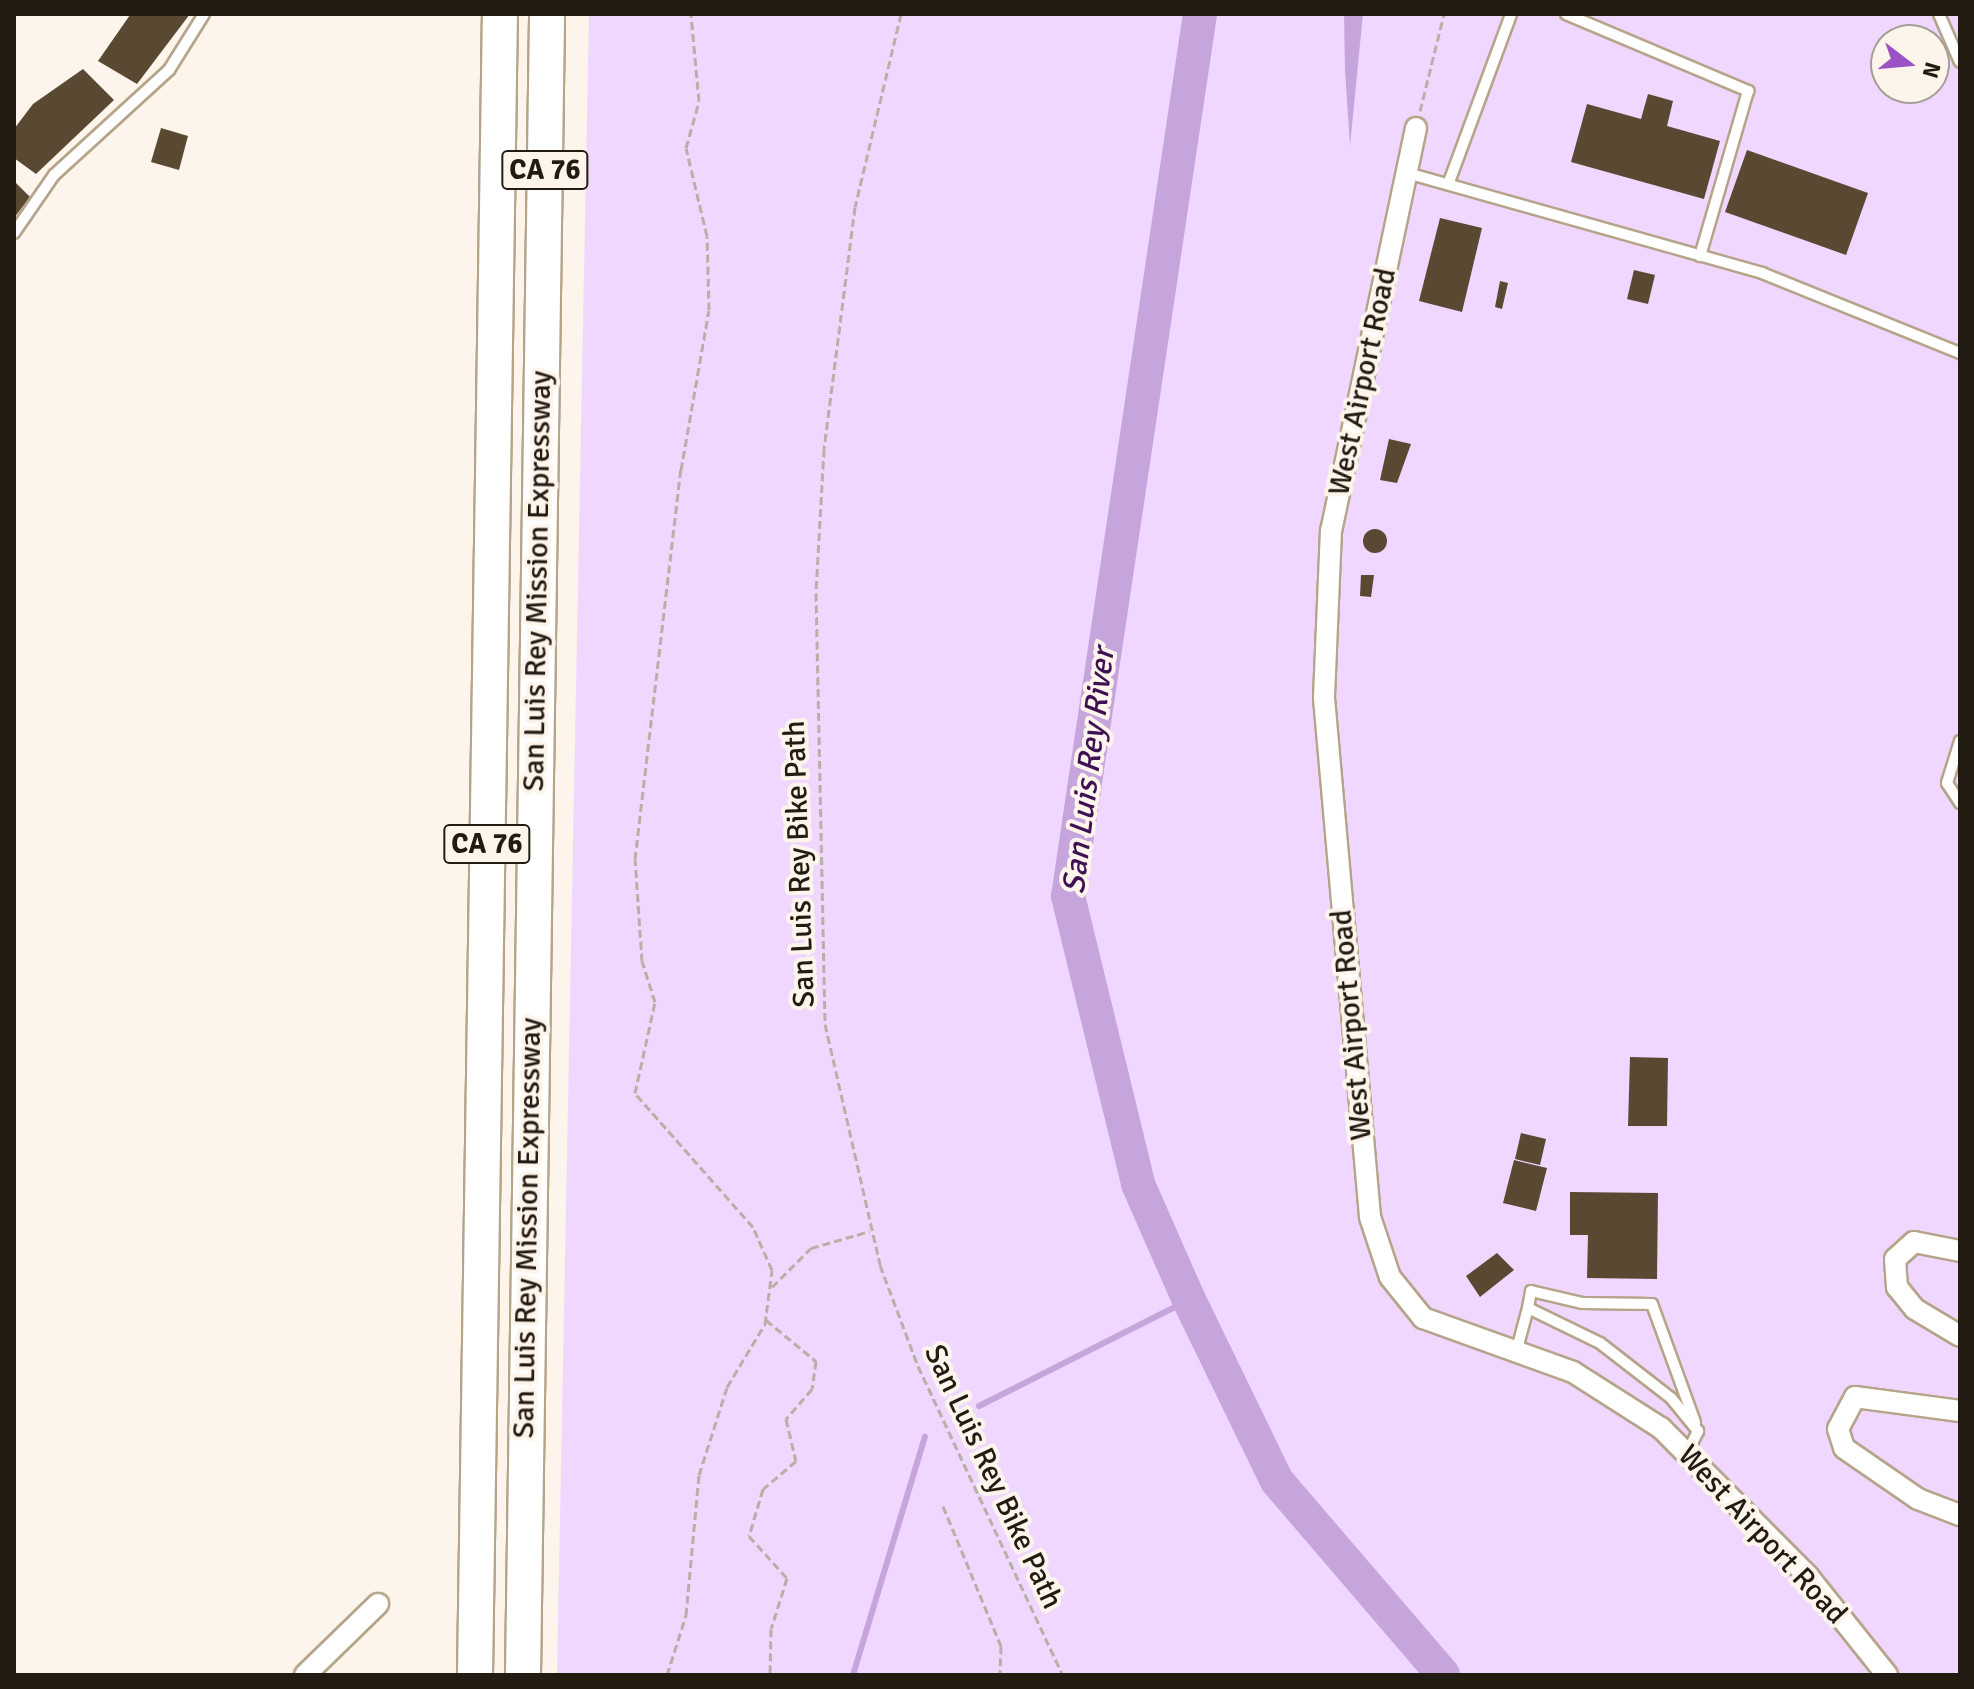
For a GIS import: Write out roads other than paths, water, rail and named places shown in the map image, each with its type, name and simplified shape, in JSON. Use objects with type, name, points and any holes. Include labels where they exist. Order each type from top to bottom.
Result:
[{"type":"highway","name":"San Luis Rey Mission Expressway","points":[[475,1675],[500,14]]},
{"type":"highway","name":"San Luis Rey Mission Expressway","points":[[523,1675],[547,14]]},
{"type":"street","name":"West Airport Road","points":[[1416,128],[1331,530],[1324,698],[1370,1217],[1390,1277],[1423,1318],[1584,1378],[1687,1454],[1808,1576],[1887,1675]]},
{"type":"street","points":[[1960,1251],[1914,1242],[1895,1259],[1897,1287],[1915,1309],[1960,1336]]},
{"type":"street","points":[[1960,1411],[1855,1397],[1838,1429],[1844,1448],[1918,1499],[1960,1515]]},
{"type":"street","points":[[305,1675],[378,1604]]},
{"type":"lane","points":[[14,233],[54,175],[169,70],[204,14]]},
{"type":"lane","points":[[1449,182],[1511,14]]},
{"type":"lane","points":[[1566,14],[1748,91],[1700,256]]},
{"type":"lane","points":[[1939,14],[1960,62]]},
{"type":"lane","points":[[1407,173],[1449,182],[1700,256],[1959,352]]},
{"type":"lane","points":[[1960,741],[1947,783],[1960,803]]},
{"type":"lane","points":[[1516,1353],[1531,1291],[1582,1303],[1652,1304],[1698,1431],[1687,1454]]},
{"type":"lane","points":[[1528,1308],[1600,1343],[1671,1398],[1698,1431]]},
{"type":"waterway","name":"San Luis Rey River","points":[[1200,14],[1068,896],[1138,1184],[1189,1300],[1277,1481],[1443,1675]]},
{"type":"waterway","points":[[979,1406],[1189,1300]]},
{"type":"waterway","points":[[853,1675],[925,1437]]}]
